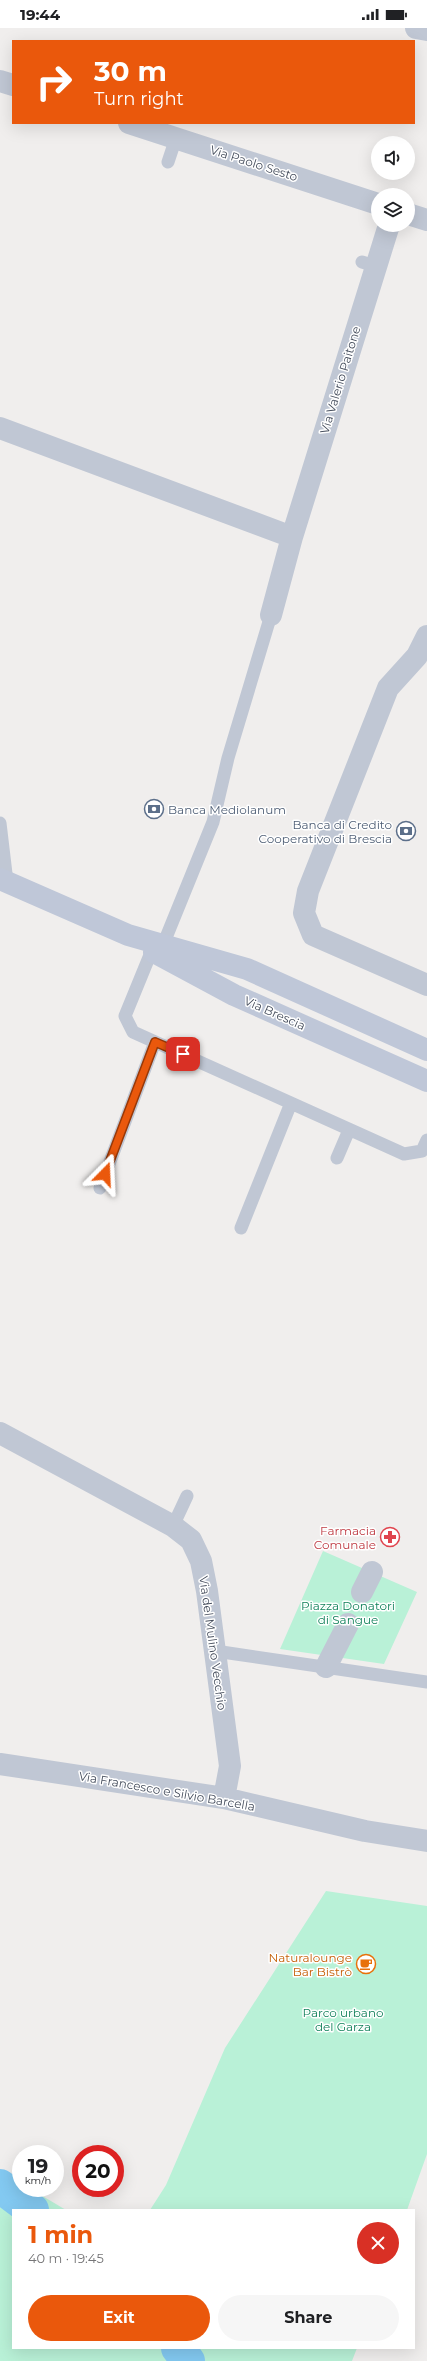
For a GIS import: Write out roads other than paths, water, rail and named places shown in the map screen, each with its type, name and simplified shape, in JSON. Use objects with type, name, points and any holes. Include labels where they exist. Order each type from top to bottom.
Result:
[{"type":"main road","name":"Via Brescia","points":[[3,880],[158,948],[234,996],[427,1081]]},
{"type":"main road","name":"Via Brescia","points":[[158,948],[247,969],[427,1050]]},
{"type":"street","points":[[416,28],[427,30]]},
{"type":"street","points":[[0,81],[12,85]]},
{"type":"street","name":"Via Paolo Sesto","points":[[132,124],[371,202]]},
{"type":"street","points":[[415,216],[427,220]]},
{"type":"street","name":"Via Valerio Paitone","points":[[272,615],[292,536],[368,264],[385,232]]},
{"type":"street","points":[[0,428],[292,536]]},
{"type":"street","points":[[427,636],[422,658],[388,688],[308,891],[304,913],[313,935],[427,985]]},
{"type":"street","name":"Via del Mulino Vecchio","points":[[0,1433],[173,1526],[191,1540],[200,1561],[208,1591],[230,1766],[224,1798]]},
{"type":"street","points":[[362,1592],[372,1572]]},
{"type":"street","points":[[326,1667],[348,1624]]},
{"type":"street","name":"Via Francesco e Silvio Barcella","points":[[0,1764],[224,1798],[365,1831],[427,1841]]},
{"type":"lane","points":[[168,162],[176,138]]},
{"type":"lane","points":[[272,615],[228,758],[213,822],[158,948],[125,1016],[133,1032],[404,1154],[422,1151],[427,1140]]},
{"type":"lane","points":[[0,823],[3,880]]},
{"type":"lane","points":[[100,1188],[155,1042]]},
{"type":"lane","points":[[240,1228],[291,1103]]},
{"type":"lane","points":[[337,1158],[350,1130]]},
{"type":"lane","points":[[173,1526],[187,1496]]},
{"type":"lane","points":[[215,1651],[427,1682]]},
{"type":"waterway","points":[[0,2186],[31,2209]]},
{"type":"waterway","points":[[179,2349],[188,2361]]},
{"type":"place","name":"Banca Mediolanum","points":[[154,809]]},
{"type":"place","name":"Banca di Credito Cooperativo di Brescia","points":[[406,831]]},
{"type":"place","name":"Farmacia Comunale","points":[[390,1537]]},
{"type":"place","name":"Naturalounge Bar Bistrò","points":[[366,1964]]},
{"type":"park label","name":"Piazza Donatori di Sangue","points":[[348,1612]]},
{"type":"park label","name":"Parco urbano del Garza","points":[[343,2019]]}]
